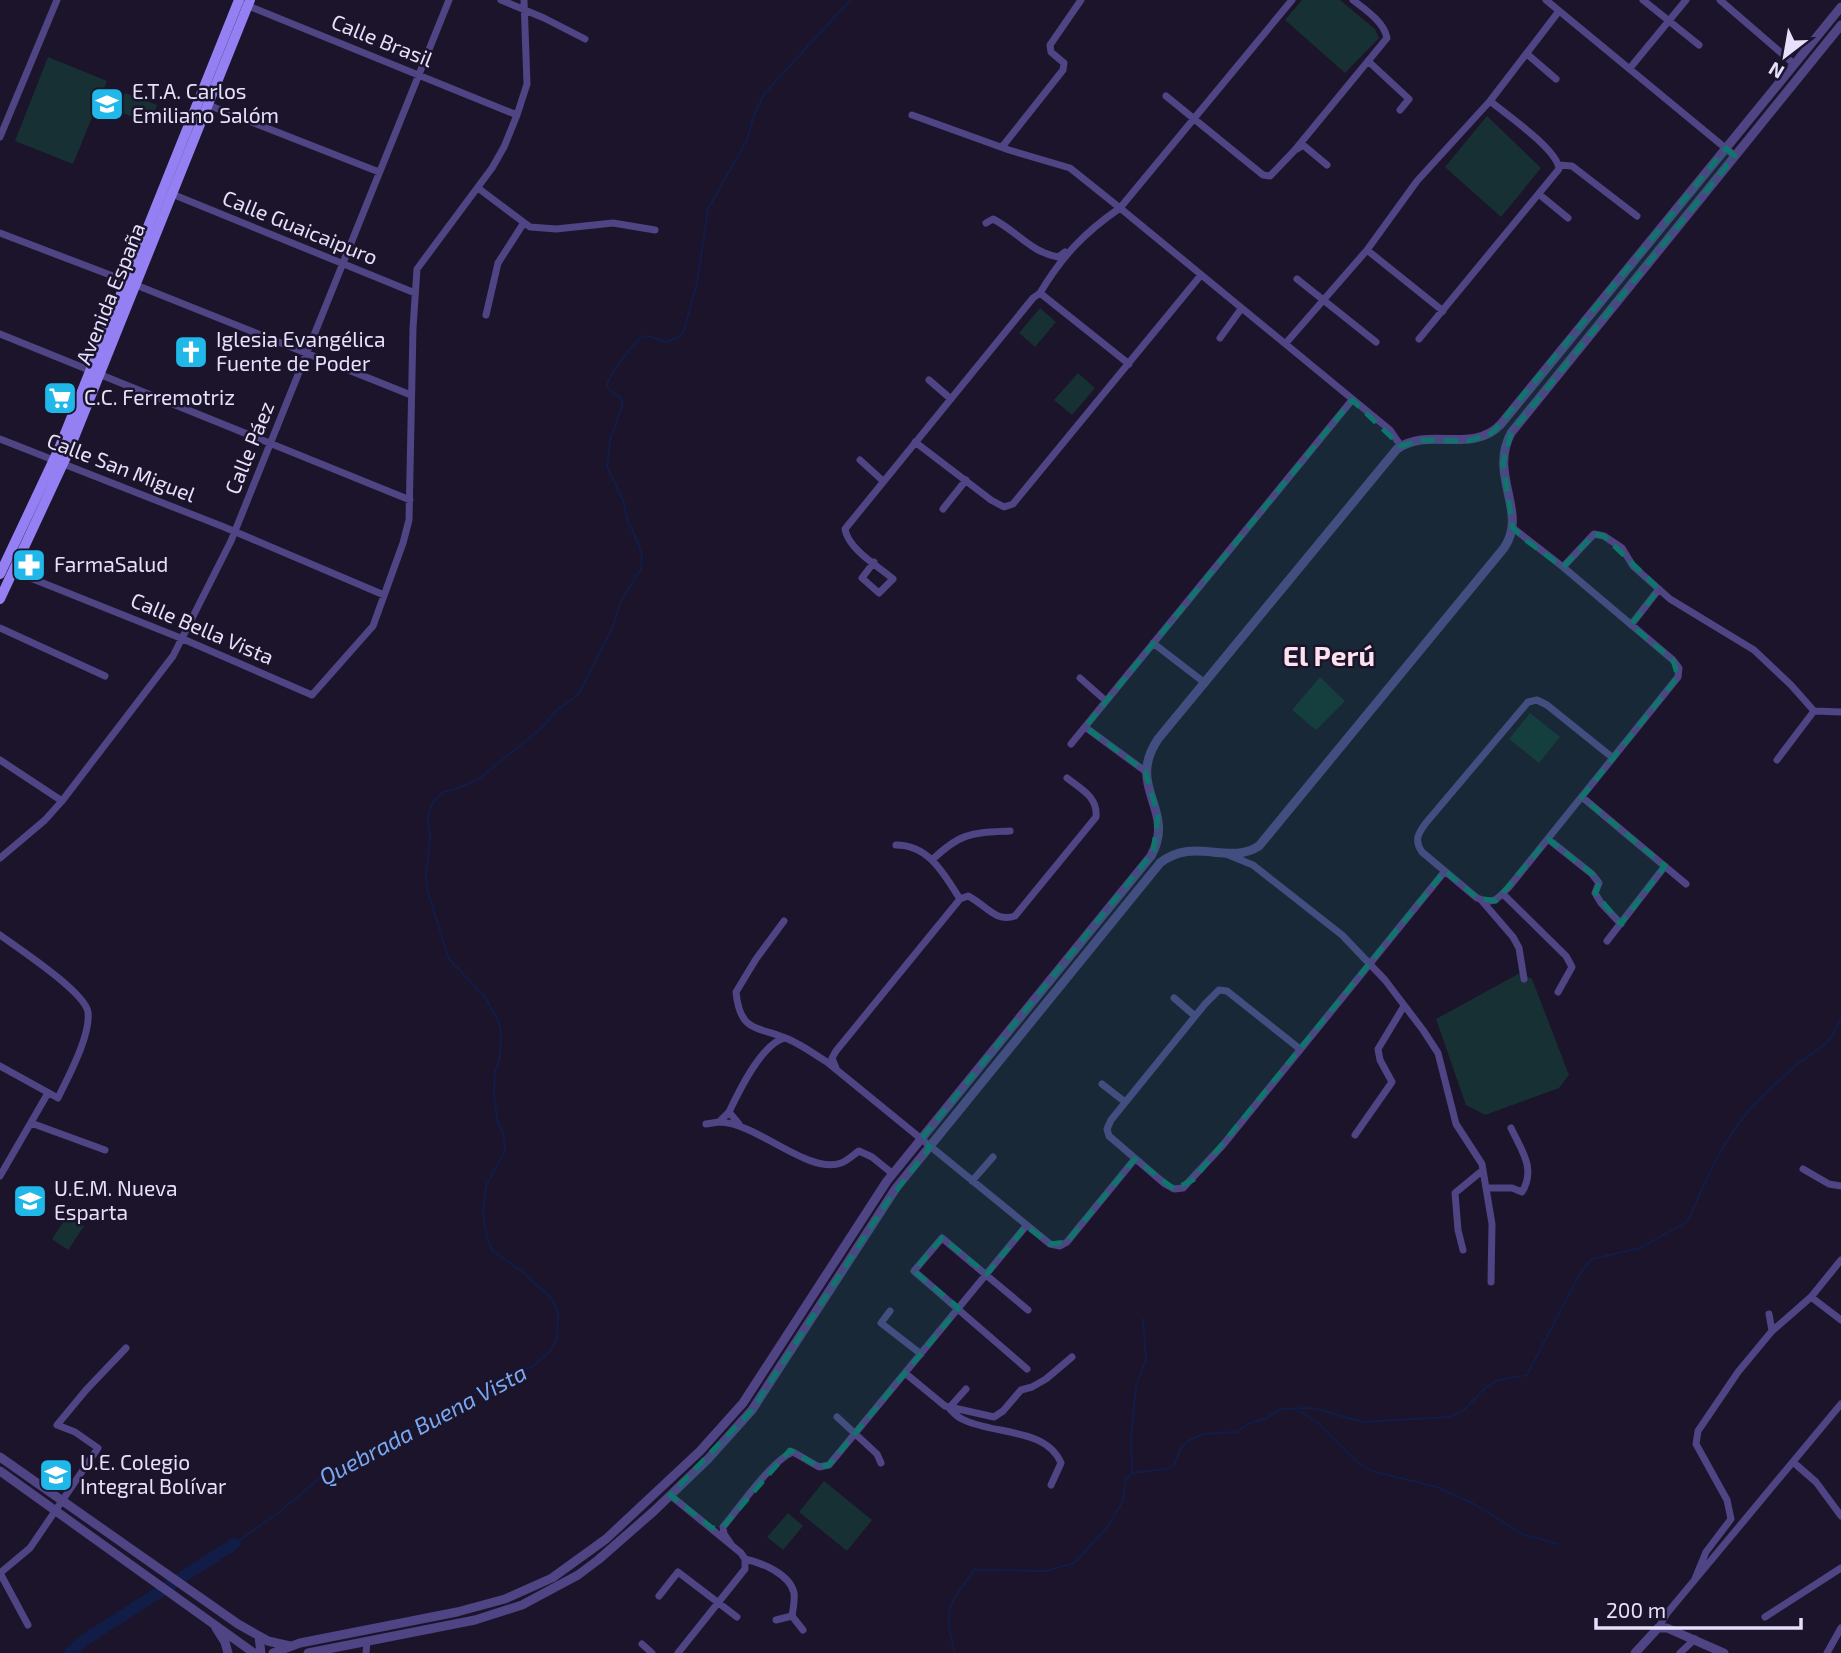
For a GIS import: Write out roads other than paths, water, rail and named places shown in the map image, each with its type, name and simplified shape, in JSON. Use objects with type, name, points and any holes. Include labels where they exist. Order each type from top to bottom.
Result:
[{"type":"main road","name":"Avenida España","points":[[131,283],[172,194],[208,105],[242,1]]},
{"type":"main road","name":"Avenida España","points":[[0,598],[4,569],[59,462],[242,1]]},
{"type":"street","points":[[0,137],[57,0]]},
{"type":"street","name":"Calle Páez","points":[[0,858],[62,802],[173,656],[183,639],[235,532],[449,0]]},
{"type":"street","points":[[502,0],[524,4],[585,39]]},
{"type":"street","points":[[1002,148],[1063,70],[1064,63],[1051,52],[1050,45],[1081,0]]},
{"type":"street","points":[[986,223],[993,219],[1007,226],[1023,242],[1048,255],[1058,257],[1120,208],[1292,0]]},
{"type":"street","points":[[1166,96],[1263,175],[1270,176],[1294,151],[1387,38],[1387,33],[1379,23],[1353,0]]},
{"type":"street","points":[[1546,0],[1735,156]]},
{"type":"street","points":[[1643,0],[1699,45]]},
{"type":"street","points":[[1630,68],[1686,0]]},
{"type":"street","points":[[1720,0],[1794,64]]},
{"type":"street","name":"Calle Brasil","points":[[242,1],[517,115]]},
{"type":"street","points":[[384,594],[407,532],[418,269],[499,157],[517,115],[527,84],[524,4]]},
{"type":"street","points":[[273,1653],[341,1633],[472,1609],[505,1599],[552,1578],[591,1551],[700,1451],[743,1403],[893,1174],[1153,852],[1158,836],[1158,816],[1146,785],[1146,771],[1156,743],[1390,456],[1401,446],[1419,440],[1468,441],[1497,429],[1841,7]]},
{"type":"street","points":[[1286,343],[1367,250],[1417,181],[1490,101],[1559,10]]},
{"type":"street","points":[[308,1653],[475,1620],[509,1610],[547,1594],[598,1560],[708,1460],[752,1410],[885,1205],[1160,863],[1187,850],[1244,853],[1255,849],[1264,841],[1504,548],[1513,528],[1503,471],[1505,447],[1511,433],[1841,26]]},
{"type":"street","points":[[1527,54],[1556,79]]},
{"type":"street","points":[[1368,61],[1409,99],[1400,110]]},
{"type":"street","points":[[1490,101],[1549,151],[1559,164],[1572,166],[1637,216]]},
{"type":"street","points":[[208,105],[379,172]]},
{"type":"street","points":[[912,115],[1002,148],[1070,169],[1390,430],[1401,446]]},
{"type":"street","points":[[1294,151],[1303,145],[1327,165]]},
{"type":"street","points":[[1419,339],[1540,195],[1557,172],[1559,164]]},
{"type":"street","points":[[478,188],[523,224],[540,229],[625,224],[655,230]]},
{"type":"street","name":"Calle Guaicaipuro","points":[[172,194],[415,293]]},
{"type":"street","points":[[1540,195],[1568,218]]},
{"type":"street","points":[[486,315],[498,263],[523,224]]},
{"type":"street","points":[[0,233],[411,395]]},
{"type":"street","points":[[874,562],[852,544],[846,536],[845,528],[1040,293],[1071,247]]},
{"type":"street","points":[[1367,250],[1443,311]]},
{"type":"street","points":[[915,442],[991,500],[1004,508],[1013,504],[1201,275]]},
{"type":"street","points":[[1297,279],[1376,342]]},
{"type":"street","points":[[1040,293],[1129,363]]},
{"type":"street","points":[[1220,338],[1241,309]]},
{"type":"street","points":[[0,334],[410,500]]},
{"type":"street","points":[[929,380],[951,399]]},
{"type":"street","points":[[1071,744],[1352,400]]},
{"type":"street","name":"Calle San Miguel","points":[[0,439],[384,594]]},
{"type":"street","points":[[860,460],[884,481]]},
{"type":"street","points":[[943,509],[966,480]]},
{"type":"street","points":[[1482,900],[1496,901],[1503,894],[1678,677],[1679,668],[1563,567],[1513,528]]},
{"type":"street","points":[[1563,567],[1594,534],[1604,536],[1622,548],[1627,560],[1689,613],[1754,650],[1791,685],[1814,712],[1841,712]]},
{"type":"street","name":"Calle Bella Vista","points":[[4,569],[183,639],[312,695],[369,632],[384,594]]},
{"type":"street","points":[[1631,625],[1659,589]]},
{"type":"street","points":[[0,628],[105,677]]},
{"type":"street","points":[[1153,643],[1205,683]]},
{"type":"street","points":[[1080,678],[1106,701]]},
{"type":"street","points":[[1524,979],[1519,948],[1513,937],[1482,900],[1422,852],[1417,845],[1417,835],[1528,702],[1537,700],[1547,705],[1613,758]]},
{"type":"street","points":[[1777,760],[1814,712]]},
{"type":"street","points":[[1085,727],[1146,771]]},
{"type":"street","points":[[0,760],[62,802]]},
{"type":"street","points":[[840,1074],[832,1058],[836,1051],[960,898],[968,896],[977,900],[998,917],[1006,919],[1015,916],[1096,817],[1093,798],[1068,778]]},
{"type":"street","points":[[1582,797],[1686,884]]},
{"type":"street","points":[[932,860],[945,846],[970,833],[1010,831]]},
{"type":"street","points":[[1548,839],[1592,874],[1599,883],[1595,893],[1621,924]]},
{"type":"street","points":[[896,845],[921,850],[932,860],[960,898]]},
{"type":"street","points":[[1219,852],[1253,865],[1268,875],[1342,935],[1404,1006],[1438,1054],[1456,1124],[1482,1164],[1492,1224],[1491,1282]]},
{"type":"street","points":[[1607,941],[1665,866]]},
{"type":"street","points":[[1300,1049],[1227,990],[1219,990],[1125,1102],[1107,1129],[1109,1136],[1134,1160],[1174,1189],[1183,1188],[1223,1145],[1446,872]]},
{"type":"street","points":[[1503,894],[1566,956],[1572,967],[1558,992]]},
{"type":"street","points":[[784,921],[756,958],[736,992],[742,1015],[748,1023],[756,1030],[786,1038],[827,1062],[1050,1244],[1060,1246],[1066,1242],[1134,1160]]},
{"type":"street","points":[[0,935],[77,995],[87,1009],[88,1021],[81,1047],[58,1098],[0,1066]]},
{"type":"street","points":[[1174,998],[1195,1016]]},
{"type":"street","points":[[1355,1135],[1392,1082],[1380,1060],[1378,1049],[1404,1006]]},
{"type":"street","points":[[719,1122],[729,1112],[741,1085],[769,1047],[786,1038]]},
{"type":"street","points":[[1102,1084],[1125,1102]]},
{"type":"street","points":[[1,1170],[48,1093]]},
{"type":"street","points":[[729,1112],[739,1124]]},
{"type":"street","points":[[31,1123],[105,1150]]},
{"type":"street","points":[[706,1124],[739,1124],[806,1159],[830,1165],[840,1163],[859,1151],[872,1157],[893,1174]]},
{"type":"street","points":[[1486,1188],[1512,1188],[1521,1192],[1529,1180],[1528,1162],[1511,1128]]},
{"type":"street","points":[[972,1181],[993,1157]]},
{"type":"street","points":[[1803,1169],[1829,1184],[1841,1186]]},
{"type":"street","points":[[1464,1250],[1458,1230],[1455,1193],[1483,1170]]},
{"type":"street","points":[[712,1528],[723,1527],[786,1455],[793,1452],[818,1467],[829,1465],[1026,1226]]},
{"type":"street","points":[[1027,1369],[914,1271],[942,1238],[1028,1310]]},
{"type":"street","points":[[1694,1581],[1706,1552],[1731,1519],[1727,1500],[1696,1444],[1698,1431],[1738,1372],[1772,1331],[1811,1297],[1841,1260]]},
{"type":"street","points":[[1811,1297],[1841,1320]]},
{"type":"street","points":[[890,1311],[881,1323],[921,1354]]},
{"type":"street","points":[[1769,1314],[1772,1331]]},
{"type":"street","points":[[28,1625],[0,1573],[30,1548],[98,1448],[75,1432],[57,1425],[125,1348]]},
{"type":"street","points":[[949,1408],[994,1417],[1003,1411],[1021,1390],[1046,1379],[1072,1357]]},
{"type":"street","points":[[905,1373],[960,1419],[1033,1439],[1056,1450],[1061,1463],[1051,1485]]},
{"type":"street","points":[[949,1408],[966,1389]]},
{"type":"street","points":[[1635,1653],[1841,1404]]},
{"type":"street","points":[[837,1417],[877,1454],[881,1463]]},
{"type":"street","points":[[0,1457],[259,1637],[290,1646]]},
{"type":"street","points":[[1793,1462],[1816,1482],[1841,1516]]},
{"type":"street","points":[[0,1471],[254,1653]]},
{"type":"street","points":[[670,1495],[731,1544],[745,1559],[761,1562],[787,1580],[794,1591],[792,1616],[803,1630]]},
{"type":"street","points":[[723,1527],[731,1544]]},
{"type":"street","points":[[678,1653],[745,1569],[745,1559]]},
{"type":"street","points":[[1765,1617],[1841,1568]]},
{"type":"street","points":[[659,1596],[678,1572],[737,1618]]},
{"type":"street","points":[[776,1620],[792,1616]]},
{"type":"street","points":[[213,1624],[225,1642],[228,1653]]},
{"type":"street","points":[[1658,1628],[1667,1628],[1724,1653]]},
{"type":"street","points":[[1826,1653],[1841,1628]]},
{"type":"street","points":[[259,1637],[261,1653]]},
{"type":"street","points":[[1679,1653],[1695,1639]]},
{"type":"street","points":[[366,1653],[367,1641]]},
{"type":"street","points":[[642,1644],[652,1653]]},
{"type":"waterway","name":"Quebrada Buena Vista","points":[[234,1544],[278,1513],[328,1471],[496,1380],[532,1367],[551,1350],[557,1339],[558,1314],[553,1300],[525,1274],[492,1250],[487,1238],[483,1212],[486,1186],[505,1151],[494,1093],[501,1033],[498,1020],[485,997],[449,959],[427,890],[429,811],[443,792],[479,779],[540,729],[557,710],[578,695],[613,627],[620,602],[641,569],[642,556],[638,543],[626,516],[624,502],[607,467],[610,440],[623,403],[620,397],[609,390],[607,384],[624,357],[641,338],[648,336],[667,342],[680,336],[684,330],[697,283],[708,209],[747,140],[754,115],[764,94],[850,0]]},
{"type":"waterway","points":[[955,1653],[948,1616],[953,1600],[974,1570],[1046,1571],[1074,1563],[1106,1529],[1123,1501],[1126,1479],[1132,1473],[1167,1469],[1174,1465],[1181,1448],[1188,1441],[1203,1434],[1236,1432],[1280,1409],[1313,1408],[1363,1422],[1448,1417],[1462,1412],[1486,1387],[1498,1380],[1527,1375],[1580,1273],[1592,1259],[1640,1248],[1688,1221],[1716,1160],[1734,1130],[1755,1104],[1787,1073],[1828,1041],[1841,1018]]},
{"type":"waterway","points":[[1132,1473],[1131,1438],[1136,1386],[1146,1360],[1143,1319]]},
{"type":"waterway","points":[[1299,1411],[1318,1423],[1357,1462],[1372,1471],[1437,1487],[1476,1505],[1522,1534],[1557,1544]]},
{"type":"waterway","name":"Quebrada Buena Vista","points":[[70,1653],[83,1641],[234,1544]]},
{"type":"place","name":"E.T.A. Carlos Emiliano Salóm","points":[[107,104]]},
{"type":"place","name":"Iglesia Evangélica Fuente de Poder","points":[[191,352]]},
{"type":"place","name":"C.C. Ferremotriz","points":[[60,398]]},
{"type":"place","name":"FarmaSalud","points":[[29,565]]},
{"type":"place","name":"U.E.M. Nueva Esparta","points":[[30,1201]]},
{"type":"place","name":"U.E. Colegio Integral Bolívar","points":[[56,1475]]},
{"type":"district","name":"El Perú","points":[[1329,656]]}]
